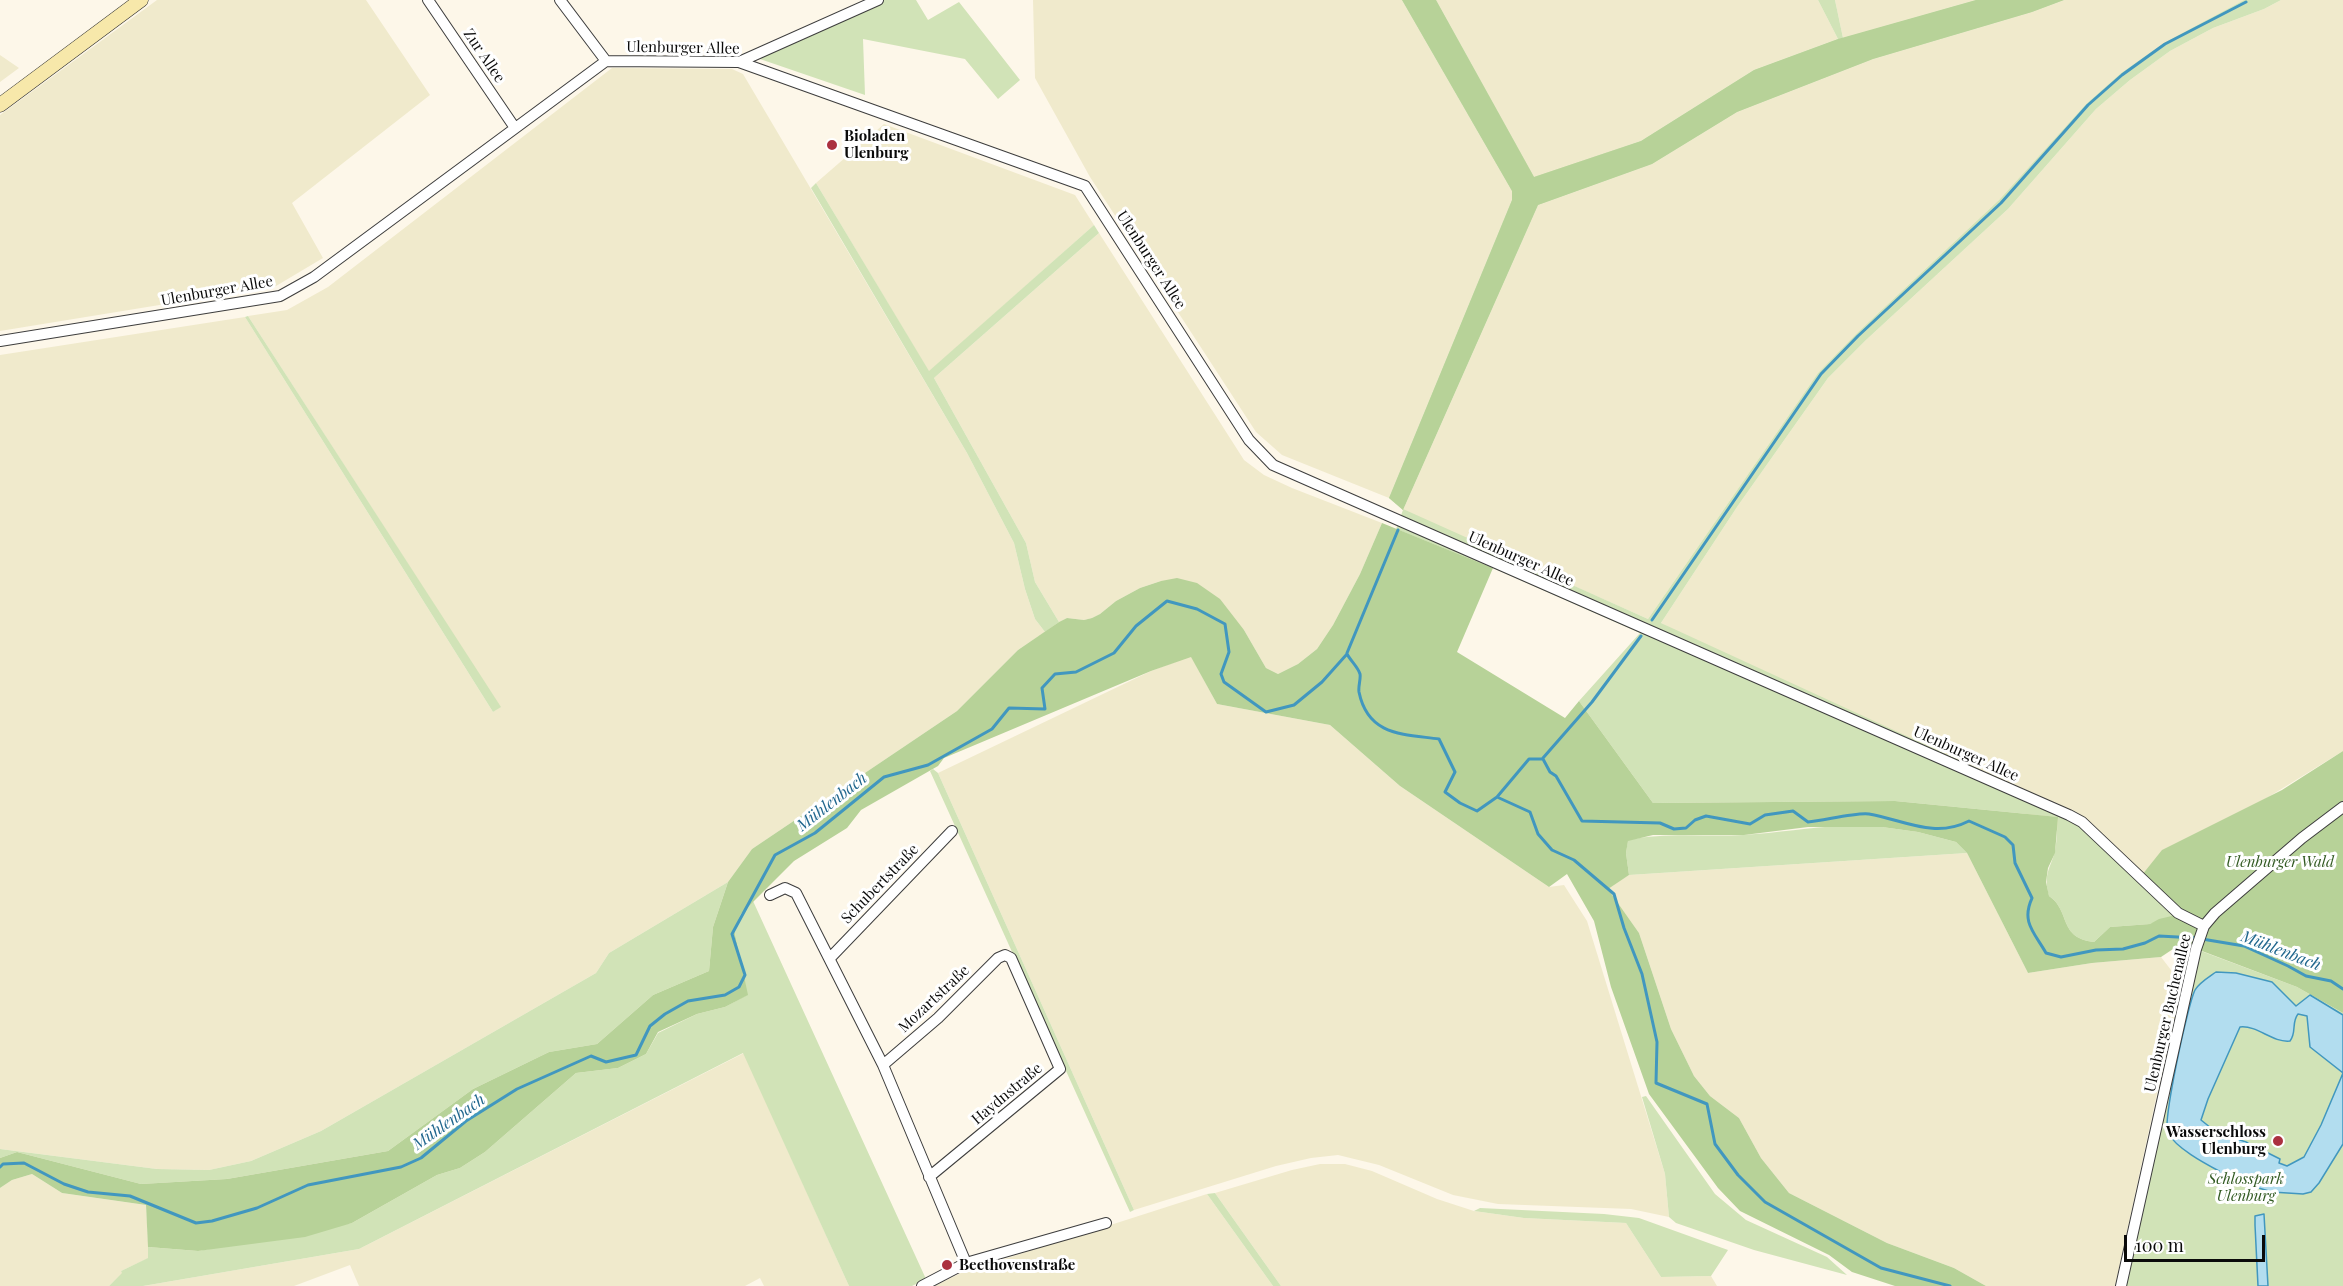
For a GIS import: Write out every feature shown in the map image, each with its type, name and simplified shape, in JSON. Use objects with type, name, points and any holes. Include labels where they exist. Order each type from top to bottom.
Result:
[{"type":"main road","points":[[0,105],[141,0]]},
{"type":"street","name":"Zur Allee","points":[[428,0],[515,128]]},
{"type":"street","points":[[560,0],[606,61]]},
{"type":"street","points":[[739,62],[878,0]]},
{"type":"street","name":"Ulenburger Allee","points":[[0,341],[280,296],[314,277],[606,61],[739,62],[1085,186],[1249,440],[1273,465],[2069,815],[2082,822],[2178,913],[2202,931]]},
{"type":"street","name":"Ulenburger Buchenallee","points":[[2121,1286],[2196,949],[2202,931],[2215,914],[2285,853],[2343,807]]},
{"type":"street","name":"Schubertstraße","points":[[830,958],[952,831]]},
{"type":"street","points":[[770,895],[785,888],[796,892],[883,1065],[966,1263]]},
{"type":"street","name":"Mozartstraße","points":[[883,1065],[938,1018],[998,958],[1005,955]]},
{"type":"street","name":"Haydnstraße","points":[[929,1177],[1060,1069],[1011,958],[1005,955]]},
{"type":"street","points":[[922,1286],[966,1263],[1106,1223]]},
{"type":"shaded area","points":[[157,0],[366,0],[430,95],[292,203],[323,258],[276,286],[0,331],[0,115]]},
{"type":"shaded area","points":[[1033,0],[1402,0],[1512,191],[1512,200],[1389,498],[1282,455],[1256,432],[1090,177],[1035,78]]},
{"type":"shaded area","points":[[1436,0],[1818,0],[1838,39],[1754,70],[1641,141],[1534,178]]},
{"type":"shaded area","points":[[1835,0],[1976,0],[1843,38]]},
{"type":"shaded area","points":[[2064,0],[2244,0],[2165,43],[2121,73],[2086,104],[1999,200],[1856,334],[1818,373],[1648,619],[1403,510],[1538,205],[1652,164],[1737,112],[1873,59],[2032,12]]},
{"type":"shaded area","points":[[2281,0],[2343,0],[2343,751],[2142,875],[1661,623],[1737,507],[1828,378],[2008,209],[2096,109],[2130,80],[2170,51],[2213,28],[2264,9]]},
{"type":"shaded area","points":[[0,55],[19,68],[0,82]]},
{"type":"shaded area","points":[[612,68],[732,69],[743,74],[967,453],[1014,543],[1035,619],[1045,632],[1018,650],[957,711],[752,849],[728,882],[609,953],[596,973],[321,1131],[251,1161],[209,1170],[157,1169],[0,1149],[0,355],[245,317],[493,712],[500,707],[248,316],[287,310],[328,287]]},
{"type":"shaded area","points":[[884,124],[1075,195],[1094,225],[929,372],[816,183]]},
{"type":"shaded area","points":[[1099,233],[1244,460],[1264,475],[1292,488],[1382,523],[1360,574],[1333,625],[1317,649],[1298,664],[1278,674],[1266,668],[1244,630],[1161,581],[1140,588],[1092,618],[1084,620],[1067,618],[1059,622],[1035,582],[1026,543],[934,378]]},
{"type":"shaded area","points":[[1191,656],[1217,704],[1330,725],[1400,786],[1549,887],[1564,885],[1587,921],[1665,1174],[1669,1217],[1631,1209],[1498,1204],[1453,1195],[1379,1165],[1338,1155],[1276,1166],[1134,1210],[938,773],[1151,671]]},
{"type":"shaded area","points":[[1967,853],[2028,973],[2092,963],[2161,957],[2181,983],[2115,1286],[1986,1286],[1954,1268],[1887,1243],[1789,1193],[1761,1158],[1739,1118],[1710,1096],[1694,1076],[1671,1029],[1639,933],[1607,888],[1629,875]]},
{"type":"shaded area","points":[[744,1053],[849,1286],[764,1286],[760,1278],[745,1286],[359,1286],[350,1265],[294,1286],[143,1286],[359,1249]]},
{"type":"shaded area","points":[[1320,1164],[1345,1164],[1372,1171],[1437,1199],[1474,1211],[1524,1218],[1626,1223],[1661,1277],[1711,1276],[1717,1286],[1281,1286],[1215,1193]]},
{"type":"shaded area","points":[[32,1174],[62,1193],[146,1205],[149,1258],[121,1271],[123,1273],[109,1286],[0,1286],[0,1188],[12,1180]]},
{"type":"shaded area","points":[[1207,1194],[1273,1286],[935,1286],[961,1273]]},
{"type":"green space","points":[[884,0],[916,0],[928,20],[959,2],[1020,80],[998,99],[965,59],[863,39],[865,95],[757,58]]},
{"type":"green space","points":[[1402,0],[1436,0],[1534,177],[1641,141],[1754,70],[1838,39],[1818,0],[1835,0],[1843,38],[1976,0],[2064,0],[2032,12],[1873,59],[1737,112],[1652,164],[1538,205],[1403,509],[1648,619],[1818,373],[1856,334],[1999,200],[2086,104],[2121,73],[2164,43],[2244,0],[2281,0],[2264,9],[2213,28],[2170,51],[2130,80],[2096,109],[2008,209],[1828,378],[1737,507],[1661,623],[2085,818],[2177,915],[2150,924],[2110,927],[2094,942],[2075,935],[2070,930],[2056,902],[2049,896],[2047,884],[2047,874],[2055,851],[2058,817],[1895,801],[1653,803],[1579,701],[1640,633],[1493,568],[1396,529],[1403,510],[1389,498],[1512,200],[1512,191]]},
{"type":"green space","points":[[1402,0],[1436,0],[1534,177],[1641,141],[1754,70],[1838,39],[1976,0],[2064,0],[2032,12],[1873,59],[1737,112],[1652,164],[1538,205],[1403,510],[1389,498],[1512,200],[1512,191]]},
{"type":"green space","points":[[816,183],[929,371],[1094,225],[1099,233],[934,378],[1026,543],[1035,582],[1059,622],[1045,632],[1035,619],[1014,543],[967,453],[811,188]]},
{"type":"green space","points":[[248,316],[501,707],[493,712],[245,317]]},
{"type":"green space","name":"Ulenburger Wald","points":[[1382,523],[1493,568],[1457,652],[1565,718],[1579,701],[1653,803],[1895,801],[2058,817],[2055,853],[2048,868],[2046,882],[2049,896],[2056,902],[2070,930],[2083,939],[2094,942],[2110,927],[2150,924],[2176,915],[2142,875],[2162,850],[2282,790],[2343,751],[2343,1013],[2297,987],[2186,945],[2176,947],[2161,957],[2092,963],[2028,973],[1967,853],[1956,842],[1918,832],[1882,827],[1808,827],[1744,835],[1653,835],[1628,841],[1626,853],[1629,875],[1608,889],[1639,933],[1671,1029],[1694,1076],[1710,1096],[1739,1118],[1761,1158],[1789,1193],[1887,1243],[1954,1268],[1986,1286],[1895,1286],[1852,1272],[1829,1255],[1740,1211],[1718,1188],[1649,1094],[1611,987],[1594,921],[1567,874],[1549,887],[1400,786],[1330,725],[1217,704],[1191,657],[1151,671],[944,758],[938,766],[861,810],[847,828],[794,861],[741,914],[734,929],[748,995],[725,1007],[697,1014],[658,1032],[646,1054],[618,1068],[576,1073],[485,1152],[460,1168],[437,1175],[352,1223],[305,1237],[198,1251],[148,1247],[146,1205],[62,1193],[32,1174],[12,1180],[0,1188],[0,1158],[17,1152],[141,1184],[227,1179],[388,1151],[473,1089],[549,1052],[597,1044],[653,995],[709,971],[713,927],[728,882],[752,849],[957,711],[1018,650],[1059,622],[1067,618],[1084,620],[1092,618],[1140,588],[1177,578],[1197,583],[1220,599],[1244,630],[1266,668],[1278,674],[1298,664],[1317,649],[1333,625],[1360,574]]},
{"type":"green space","points":[[933,769],[938,773],[1134,1210],[1130,1212],[930,771]]},
{"type":"green space","points":[[1844,826],[1882,827],[1918,832],[1956,842],[1967,853],[1629,875],[1626,853],[1628,840],[1671,835],[1743,835]]},
{"type":"green space","points":[[728,882],[713,927],[709,971],[653,995],[597,1044],[549,1052],[473,1089],[388,1151],[227,1179],[141,1184],[17,1152],[0,1158],[0,1149],[157,1169],[209,1170],[251,1161],[321,1131],[596,973],[609,953]]},
{"type":"green space","points":[[753,901],[926,1279],[912,1286],[849,1286],[743,1053],[359,1249],[143,1286],[109,1286],[122,1273],[121,1271],[148,1258],[148,1247],[198,1251],[352,1223],[437,1175],[460,1168],[485,1152],[576,1073],[618,1068],[646,1054],[658,1033],[697,1014],[725,1007],[747,995],[734,928],[741,914]]},
{"type":"green space","name":"Schlosspark Ulenburg","points":[[2201,951],[2297,987],[2343,1013],[2343,1286],[2126,1286]]},
{"type":"green space","points":[[1646,1096],[1715,1194],[1746,1220],[1827,1257],[1847,1275],[1754,1250],[1676,1223],[1669,1217],[1665,1174],[1642,1097]]},
{"type":"green space","points":[[1215,1193],[1281,1286],[1273,1286],[1207,1194]]},
{"type":"green space","points":[[1480,1208],[1639,1218],[1728,1250],[1711,1276],[1661,1277],[1626,1223],[1524,1218],[1474,1211]]},
{"type":"water","points":[[2216,972],[2236,973],[2272,982],[2296,1006],[2310,995],[2343,1015],[2343,1073],[2343,1144],[2311,1192],[2303,1194],[2272,1192],[2252,1186],[2238,1178],[2234,1182],[2218,1175],[2219,1171],[2184,1150],[2168,1133],[2172,1087],[2192,1000],[2197,987]],"holes":[[[2298,1014],[2307,1016],[2310,1047],[2343,1073],[2321,1125],[2304,1157],[2287,1166],[2279,1163],[2280,1159],[2246,1142],[2216,1132],[2201,1120],[2240,1027],[2247,1027],[2283,1041],[2290,1041]]]},
{"type":"water","points":[[2264,1214],[2268,1286],[2258,1286],[2255,1216]]},
{"type":"waterway","points":[[1652,620],[1821,374],[1858,336],[2001,203],[2088,105],[2122,75],[2165,44],[2246,2]]},
{"type":"waterway","points":[[1347,653],[1398,530]]},
{"type":"waterway","name":"Mühlenbach","points":[[0,1167],[3,1164],[24,1163],[64,1184],[88,1192],[130,1196],[196,1223],[212,1221],[257,1208],[308,1185],[401,1167],[421,1158],[466,1121],[517,1089],[591,1056],[606,1062],[636,1055],[650,1026],[665,1014],[688,1001],[725,995],[739,987],[745,975],[732,934],[775,855],[815,833],[884,777],[928,765],[992,729],[1009,708],[1045,709],[1042,688],[1055,674],[1076,672],[1114,653],[1136,626],[1167,601],[1197,609],[1225,624],[1229,652],[1221,674],[1224,682],[1266,712],[1294,705],[1322,682],[1347,654],[1360,674],[1359,692],[1370,717],[1379,725],[1400,734],[1439,739],[1455,772],[1445,792],[1460,803],[1477,811],[1497,797],[1529,759],[1543,759],[1550,772],[1556,776],[1582,821],[1660,823],[1674,829],[1686,828],[1695,820],[1706,816],[1750,824],[1765,815],[1793,811],[1808,822],[1863,814],[1931,828],[1956,826],[1969,821],[2005,837],[2013,845],[2015,863],[2032,898],[2028,914],[2030,927],[2046,953],[2061,957],[2096,950],[2123,949],[2145,943],[2159,936],[2196,938]]},
{"type":"waterway","points":[[1543,758],[1592,702],[1641,636]]},
{"type":"waterway","points":[[1497,797],[1530,812],[1538,834],[1552,850],[1574,860],[1614,894],[1642,974],[1657,1042],[1656,1083],[1707,1104],[1715,1144],[1738,1175],[1765,1202],[1881,1268],[1950,1286]]},
{"type":"waterway","name":"Mühlenbach","points":[[2202,939],[2244,946],[2306,976],[2331,981],[2343,989]]},
{"type":"place","name":"Bioladen Ulenburg","points":[[832,145]]},
{"type":"place","name":"Wasserschloss Ulenburg","points":[[2278,1141]]},
{"type":"place","name":"Beethovenstraße","points":[[947,1265]]}]
